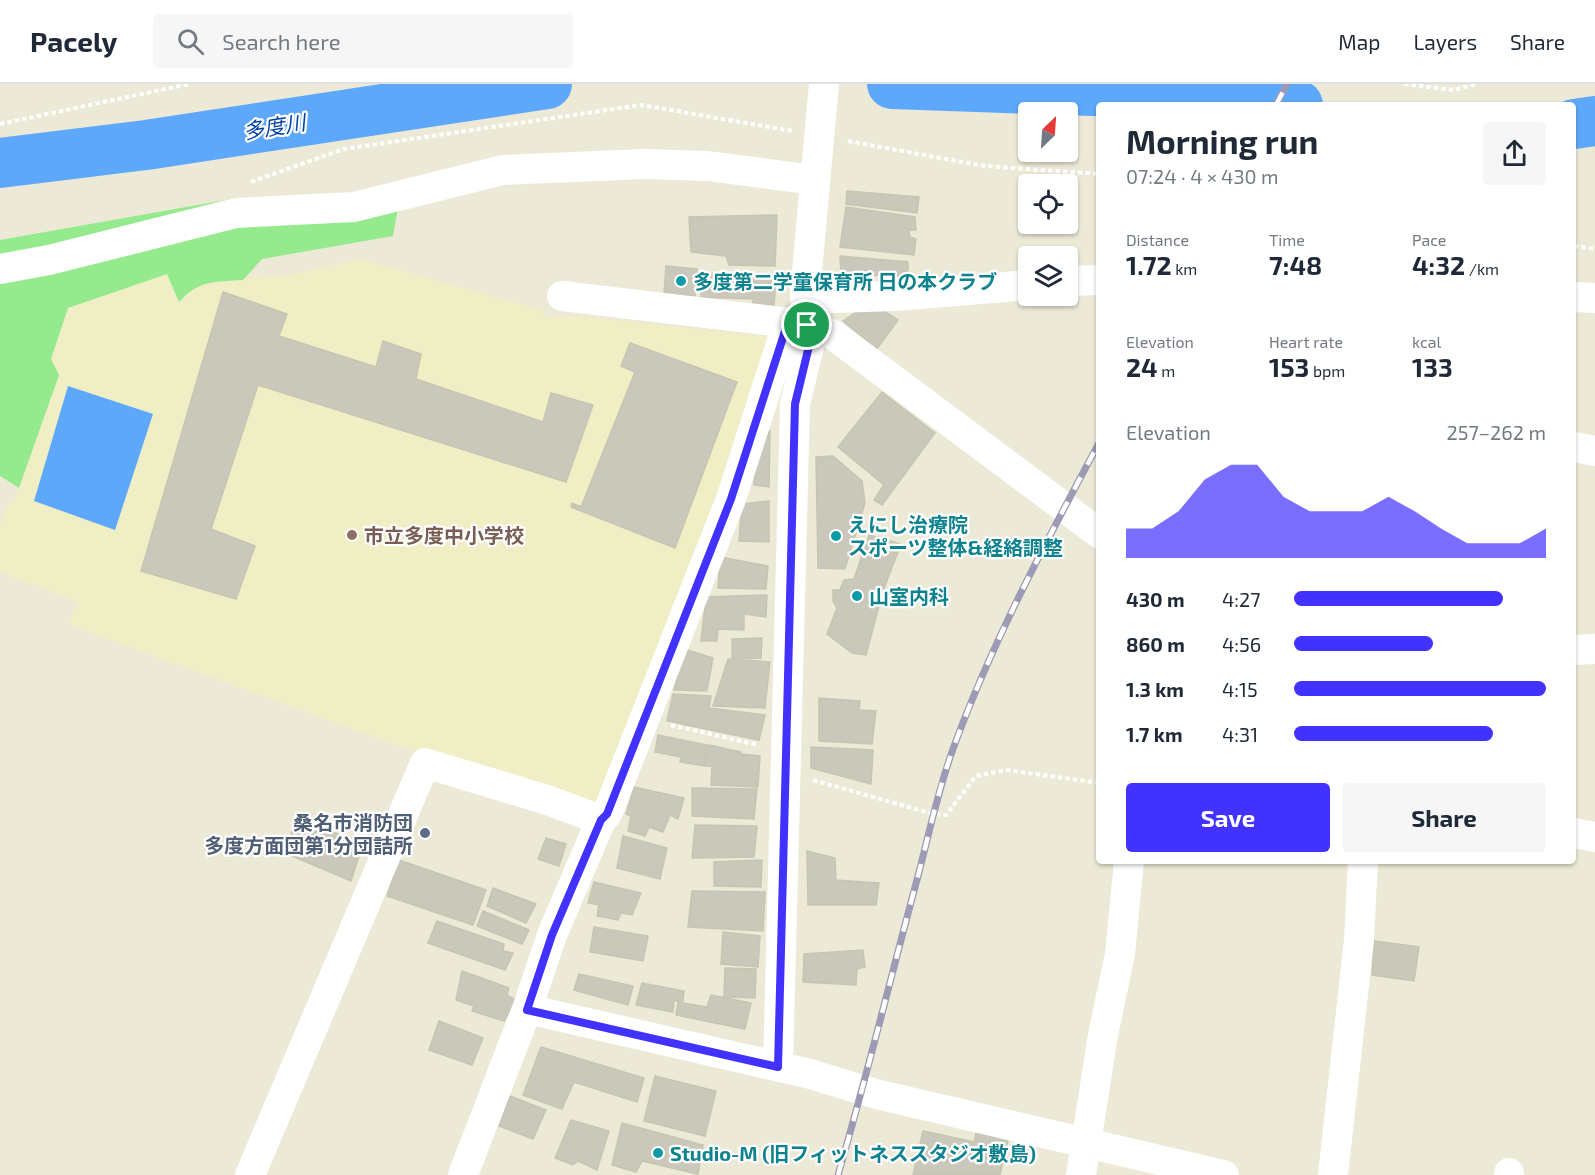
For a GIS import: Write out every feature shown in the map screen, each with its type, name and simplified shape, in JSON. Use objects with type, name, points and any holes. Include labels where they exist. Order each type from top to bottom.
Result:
[{"type":"street","points":[[463,1175],[527,1010],[552,935],[601,820],[607,814],[800,316],[824,84]]},
{"type":"street","points":[[0,269],[92,250],[236,213],[354,207],[504,170],[644,164],[814,174]]},
{"type":"street","points":[[1078,281],[1096,280]]},
{"type":"street","points":[[562,296],[800,316],[895,296],[1018,286]]},
{"type":"street","points":[[1576,297],[1595,298]]},
{"type":"street","points":[[800,316],[837,338],[1096,531]]},
{"type":"street","points":[[778,1067],[795,404],[810,342],[800,316]]},
{"type":"street","points":[[1576,447],[1595,451]]},
{"type":"street","points":[[1576,650],[1595,648]]},
{"type":"street","points":[[250,1175],[425,763],[547,800],[601,820]]},
{"type":"street","points":[[1576,833],[1595,837]]},
{"type":"street","points":[[1081,1175],[1119,954],[1129,864]]},
{"type":"street","points":[[1333,1175],[1359,940],[1363,864]]},
{"type":"street","points":[[527,1010],[778,1067],[876,1094],[1224,1175]]},
{"type":"path","points":[[0,124],[189,84]]},
{"type":"path","points":[[1404,84],[1454,90],[1477,84]]},
{"type":"path","points":[[1576,246],[1595,249]]},
{"type":"path","points":[[644,719],[760,745]]},
{"type":"path","points":[[786,772],[933,814],[946,815],[976,776],[1006,770],[1096,782]]},
{"type":"shaded area","name":"市立多度中小学校","points":[[360,259],[542,310],[544,318],[579,316],[772,337],[759,384],[606,793],[593,804],[578,804],[387,742],[102,637],[69,624],[78,602],[0,572],[0,526],[7,505],[15,499],[59,376],[51,359],[67,308],[167,274],[178,301],[192,288],[205,283],[297,274]]},
{"type":"green space","points":[[237,198],[243,220],[398,208],[393,236],[262,259],[243,280],[215,282],[200,286],[179,302],[167,274],[68,308],[51,359],[59,375],[19,488],[0,476],[0,240]]},
{"type":"water","points":[[68,386],[153,414],[115,530],[34,501]]},
{"type":"building","points":[[847,191],[919,197],[917,213],[846,204]]},
{"type":"building","points":[[846,207],[915,217],[916,230],[909,230],[910,237],[916,239],[914,255],[840,247]]},
{"type":"building","points":[[777,215],[775,266],[729,265],[726,256],[691,252],[689,217]]},
{"type":"building","points":[[840,256],[908,262],[908,272],[903,271],[900,276],[841,274]]},
{"type":"building","name":"多度第二学童保育所 日の本クラブ","points":[[666,266],[697,269],[695,296],[664,294]]},
{"type":"building","points":[[702,273],[742,274],[742,283],[753,283],[753,274],[776,275],[774,307],[753,306],[753,299],[701,297]]},
{"type":"building","points":[[223,292],[287,314],[279,336],[376,367],[383,341],[421,354],[416,379],[543,422],[551,393],[593,405],[566,482],[258,385],[211,529],[255,546],[236,599],[141,571]]},
{"type":"building","points":[[871,302],[898,320],[877,349],[843,321]]},
{"type":"building","points":[[630,343],[737,382],[675,548],[571,507],[572,503],[581,507],[635,372],[621,366]]},
{"type":"building","points":[[882,392],[935,433],[882,505],[874,500],[884,485],[838,447]]},
{"type":"building","points":[[770,430],[769,487],[754,485],[755,462]]},
{"type":"building","name":"えにし治療院 スポーツ整体&経絡調整","points":[[833,456],[862,481],[865,503],[845,569],[818,568],[816,457]]},
{"type":"building","points":[[769,501],[769,542],[739,541],[742,504]]},
{"type":"building","name":"山室内科","points":[[869,535],[901,544],[883,591],[866,655],[852,653],[827,634],[837,608],[833,601],[833,590],[840,590],[844,580],[854,579]]},
{"type":"building","points":[[720,557],[768,566],[766,589],[718,588]]},
{"type":"building","points":[[767,595],[766,617],[744,614],[744,630],[718,629],[717,641],[701,641],[706,597]]},
{"type":"building","points":[[762,638],[761,658],[732,659],[732,639]]},
{"type":"building","points":[[684,649],[713,658],[707,691],[674,690]]},
{"type":"building","points":[[728,659],[770,662],[765,708],[713,706]]},
{"type":"building","points":[[673,694],[711,696],[709,708],[765,715],[759,740],[667,721]]},
{"type":"building","points":[[819,698],[860,701],[859,710],[876,711],[872,744],[819,741]]},
{"type":"building","points":[[658,735],[707,745],[704,766],[680,762],[681,757],[655,752]]},
{"type":"building","points":[[709,745],[741,752],[741,754],[760,756],[758,787],[711,785],[712,766],[705,766]]},
{"type":"building","points":[[811,747],[873,750],[871,784],[811,768]]},
{"type":"building","points":[[634,787],[684,798],[678,819],[670,815],[663,832],[649,827],[645,836],[628,831],[631,816],[626,814]]},
{"type":"building","points":[[692,788],[757,789],[754,819],[692,816]]},
{"type":"building","points":[[296,819],[363,843],[351,881],[285,853]]},
{"type":"building","points":[[695,825],[757,826],[754,857],[692,858]]},
{"type":"building","points":[[623,836],[667,848],[660,879],[617,868]]},
{"type":"building","points":[[546,838],[566,844],[559,866],[538,859]]},
{"type":"building","points":[[807,851],[835,858],[836,880],[879,883],[876,905],[808,905]]},
{"type":"building","points":[[399,860],[486,890],[473,925],[387,896]]},
{"type":"building","points":[[762,860],[761,887],[714,886],[714,862]]},
{"type":"building","points":[[594,882],[641,893],[632,915],[621,913],[618,920],[597,916],[599,905],[588,903]]},
{"type":"building","points":[[493,888],[536,904],[526,923],[487,906]]},
{"type":"building","points":[[692,891],[765,892],[763,931],[688,927]]},
{"type":"building","points":[[483,911],[529,930],[522,944],[477,926]]},
{"type":"building","points":[[437,921],[504,944],[503,951],[513,953],[505,970],[428,943]]},
{"type":"building","points":[[594,927],[648,936],[643,961],[590,952]]},
{"type":"building","points":[[723,932],[760,936],[758,967],[721,964]]},
{"type":"building","points":[[1374,941],[1419,947],[1414,981],[1372,975]]},
{"type":"building","points":[[863,950],[865,967],[857,969],[856,985],[803,982],[804,954]]},
{"type":"building","points":[[725,968],[756,969],[755,998],[724,997]]},
{"type":"building","points":[[462,971],[509,988],[507,995],[516,1000],[504,1021],[472,1011],[474,1006],[456,1000]]},
{"type":"building","points":[[579,974],[633,986],[628,1005],[574,990]]},
{"type":"building","points":[[642,983],[684,991],[683,1001],[674,1001],[673,1012],[636,1005]]},
{"type":"building","points":[[711,995],[751,1003],[745,1029],[676,1015],[678,1002],[707,1007]]},
{"type":"building","points":[[439,1021],[483,1038],[472,1065],[429,1050]]},
{"type":"building","points":[[541,1047],[644,1078],[637,1102],[574,1082],[562,1109],[523,1095]]},
{"type":"building","points":[[655,1076],[716,1091],[705,1136],[644,1121]]},
{"type":"building","points":[[510,1096],[546,1110],[533,1139],[499,1126]]},
{"type":"building","points":[[571,1120],[609,1131],[597,1170],[578,1161],[573,1165],[555,1158]]},
{"type":"building","name":"Studio-M (旧フィットネススタジオ敷島)","points":[[622,1123],[703,1145],[698,1174],[642,1161],[636,1172],[612,1165]]},
{"type":"building","points":[[977,1129],[1009,1136],[1000,1175],[913,1175],[923,1131],[974,1142]]},
{"type":"waterway","name":"多度川","points":[[0,163],[146,145],[547,84]]},
{"type":"waterway","name":"多度川","points":[[892,84],[1234,96],[1277,102]]},
{"type":"waterway","points":[[1231,102],[1234,96]]},
{"type":"waterway","name":"多度川","points":[[1576,124],[1595,121]]},
{"type":"railway","points":[[1278,102],[1287,84]]},
{"type":"railway","points":[[838,1175],[938,796],[953,749],[1002,631],[1096,449]]},
{"type":"place","name":"多度第二学童保育所 日の本クラブ","points":[[681,281]]},
{"type":"place","name":"市立多度中小学校","points":[[352,535]]},
{"type":"place","name":"えにし治療院 スポーツ整体&経絡調整","points":[[836,536]]},
{"type":"place","name":"山室内科","points":[[857,596]]},
{"type":"place","name":"桑名市消防団 多度方面団第1分団詰所","points":[[425,833]]},
{"type":"place","name":"Studio-M (旧フィットネススタジオ敷島)","points":[[658,1153]]},
{"type":"route","points":[[787,325],[807,325],[810,342],[795,404],[778,1067],[527,1010],[552,935],[601,820],[607,814],[731,499],[768,392],[787,325]]}]
